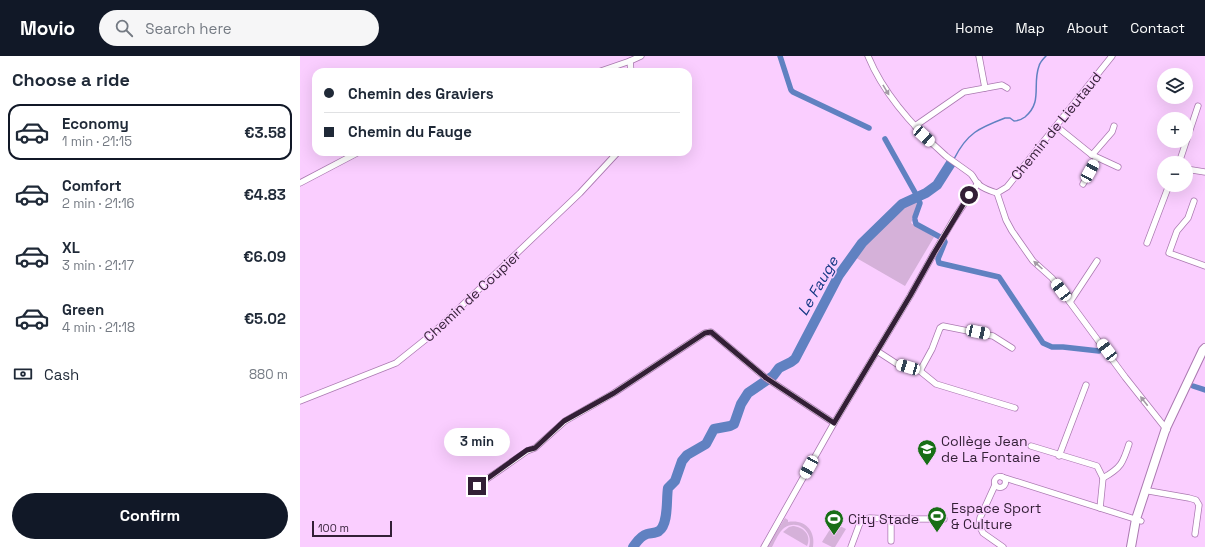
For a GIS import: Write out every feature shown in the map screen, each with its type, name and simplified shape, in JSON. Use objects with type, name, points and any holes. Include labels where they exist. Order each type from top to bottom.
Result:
[{"type":"main road","points":[[1132,547],[1138,520],[1167,430],[1205,348]]},
{"type":"main road","points":[[1138,520],[1149,491],[1167,430]]},
{"type":"street","points":[[610,68],[641,56]]},
{"type":"street","points":[[868,56],[871,65],[892,100],[915,126],[947,157],[972,175],[978,183],[997,193],[1006,220],[1012,231],[1034,261],[1052,278],[1125,377],[1167,430]]},
{"type":"street","points":[[979,56],[985,88]]},
{"type":"street","name":"Chemin de Lieutaud","points":[[997,193],[1007,187],[1112,56]]},
{"type":"street","points":[[630,61],[631,68]]},
{"type":"street","points":[[915,126],[964,92],[1002,85],[1007,88]]},
{"type":"street","points":[[1181,156],[1198,106]]},
{"type":"street","points":[[1056,126],[1094,156],[1118,167]]},
{"type":"street","points":[[1083,184],[1094,156],[1112,132],[1114,126]]},
{"type":"street","points":[[300,183],[351,156]]},
{"type":"street","name":"Chemin de Coupier","points":[[300,401],[396,363],[431,335],[574,198],[614,156]]},
{"type":"street","points":[[1193,170],[1205,172]]},
{"type":"street","points":[[764,547],[834,423],[954,219],[978,183]]},
{"type":"street","points":[[1147,243],[1166,192]]},
{"type":"street","points":[[1194,201],[1188,218],[1177,231],[1168,253],[1205,266]]},
{"type":"street","points":[[1070,302],[1097,261]]},
{"type":"street","points":[[920,371],[932,349],[940,328],[943,326],[993,336],[1012,348]]},
{"type":"street","points":[[477,486],[527,450],[535,448],[564,421],[614,393],[705,333],[711,332],[768,380],[834,423]]},
{"type":"street","points":[[877,351],[896,364],[920,371],[936,384],[1015,408]]},
{"type":"street","points":[[1059,456],[1086,385]]},
{"type":"street","points":[[1103,478],[1115,471],[1124,460],[1129,444]]},
{"type":"street","points":[[1031,446],[1059,456],[1097,466],[1103,478],[1100,508]]},
{"type":"street","points":[[1003,547],[983,533],[979,525],[980,518],[995,485],[999,487],[1004,486],[1005,482],[1002,477],[1138,520]]},
{"type":"street","points":[[1149,491],[1196,500],[1199,505],[1195,534]]},
{"type":"street","points":[[850,547],[861,520],[870,518],[944,519]]},
{"type":"street","points":[[891,519],[891,541]]},
{"type":"shaded area","points":[[917,199],[918,204],[911,223],[934,237],[905,286],[853,256],[867,239],[901,206]]},
{"type":"shaded area","points":[[785,518],[788,522],[799,522],[808,527],[813,536],[813,547],[809,547],[809,536],[804,528],[789,525],[779,534],[772,547],[767,547]]},
{"type":"shaded area","name":"City Stade","points":[[834,523],[846,529],[835,547],[832,547],[822,542]]},
{"type":"shaded area","points":[[793,526],[806,532],[808,538],[807,546],[783,532],[789,527]]},
{"type":"waterway","points":[[780,56],[791,90],[793,92],[869,128]]},
{"type":"waterway","name":"Le Fauge","points":[[954,159],[964,143],[975,132],[1005,118],[1010,118],[1014,121],[1025,117],[1034,105],[1037,73],[1041,62],[1046,56]]},
{"type":"waterway","points":[[885,139],[917,196]]},
{"type":"waterway","name":"Le Fauge","points":[[633,547],[642,536],[658,532],[662,528],[666,517],[668,488],[675,481],[682,461],[687,455],[706,444],[714,429],[734,424],[741,404],[748,393],[773,376],[779,368],[795,359],[839,275],[862,243],[902,204],[926,193],[937,185],[951,163]]},
{"type":"waterway","points":[[915,217],[920,203],[918,199]]},
{"type":"waterway","points":[[915,220],[916,224],[940,237]]},
{"type":"waterway","points":[[944,240],[945,242],[938,259],[939,263],[999,277],[1043,343],[1052,347],[1099,351]]},
{"type":"waterway","points":[[1193,386],[1205,390]]},
{"type":"place","name":"Collège Jean de La Fontaine","points":[[927,466]]},
{"type":"place","name":"Espace Sport & Culture","points":[[937,533]]},
{"type":"place","name":"City Stade","points":[[834,536]]},
{"type":"route","points":[[477,486],[527,450],[535,448],[564,421],[614,393],[705,333],[711,332],[766,378],[834,423],[969,195]]}]
